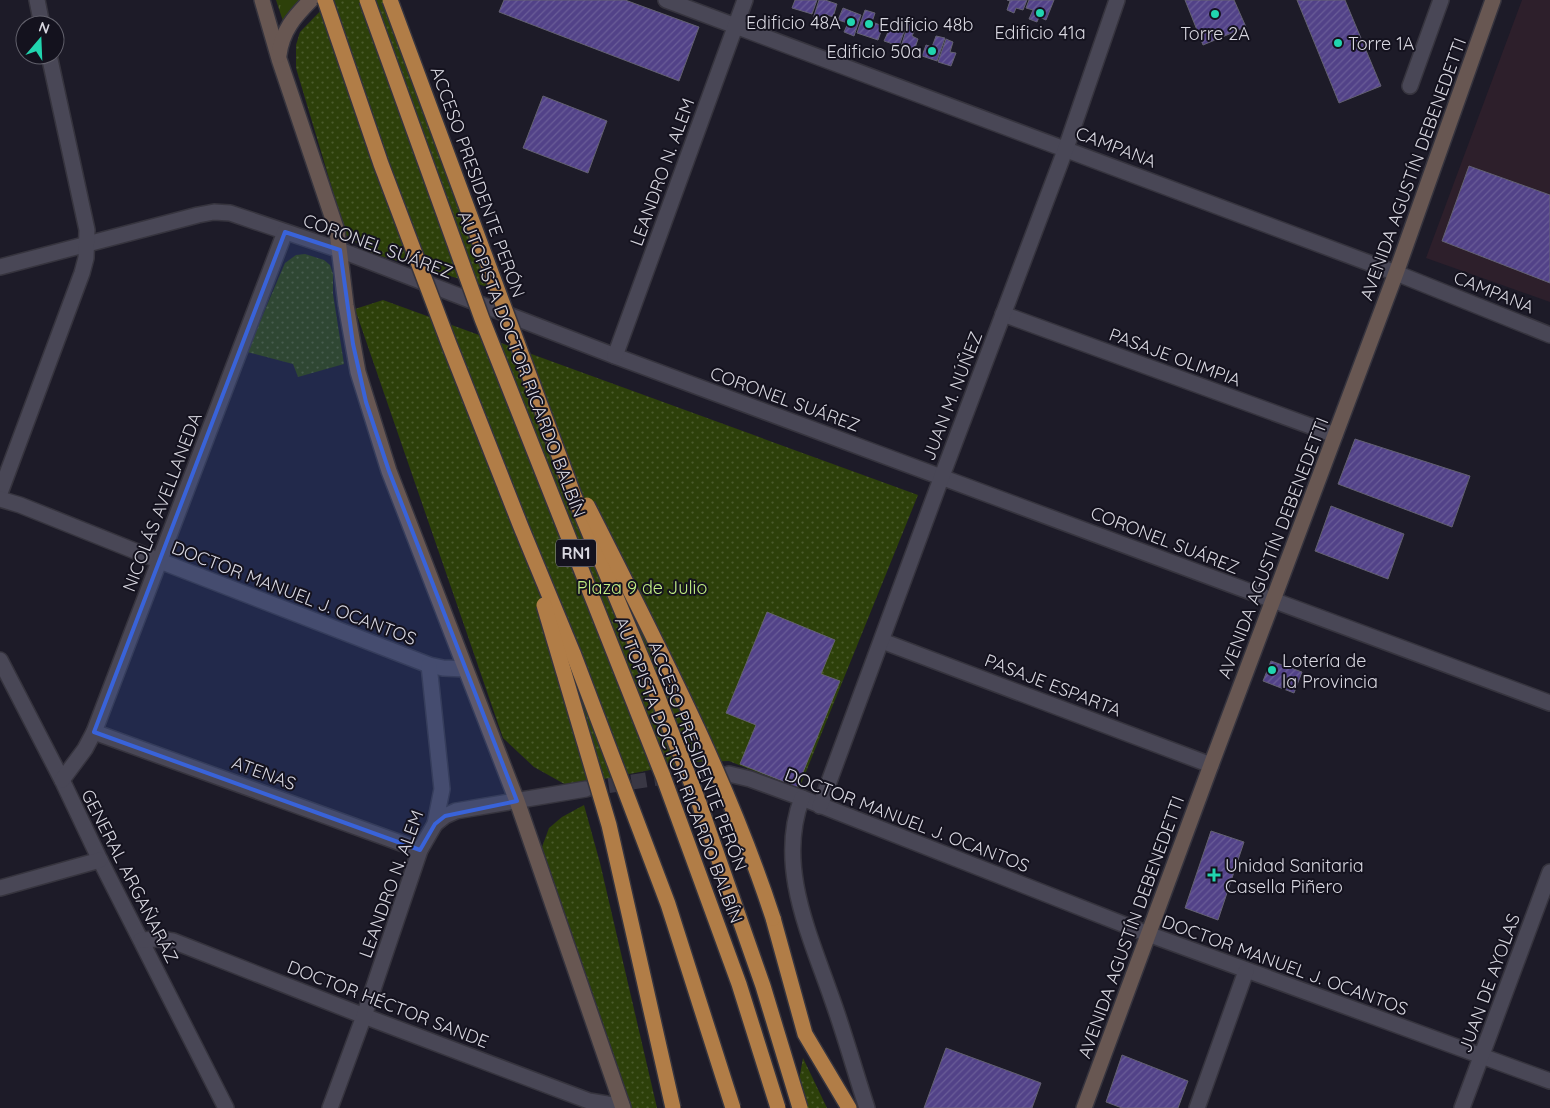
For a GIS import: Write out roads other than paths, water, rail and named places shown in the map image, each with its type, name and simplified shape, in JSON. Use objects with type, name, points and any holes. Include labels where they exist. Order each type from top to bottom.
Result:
[{"type":"highway","name":"RN1","points":[[325,0],[381,164],[521,527],[573,654],[668,904],[733,1108]]},
{"type":"highway","name":"AUTOPISTA DOCTOR RICARDO BALBÍN","points":[[367,0],[482,319],[663,776],[738,984],[778,1108]]},
{"type":"highway","name":"ACCESO PRESIDENTE PERÓN","points":[[390,0],[574,496],[657,695],[699,803],[763,986],[800,1108]]},
{"type":"highway","points":[[548,426],[684,699],[731,803],[773,918],[806,1034],[849,1108]]},
{"type":"highway","points":[[521,527],[609,825],[673,1108]]},
{"type":"main road","points":[[262,0],[279,59],[331,213],[340,250],[352,344],[366,402],[389,471],[517,801],[623,1106]]},
{"type":"main road","points":[[279,59],[284,32],[292,20],[311,0]]},
{"type":"main road","name":"AVENIDA AGUSTÍN DEBENEDETTI","points":[[1084,1108],[1396,273],[1493,0]]},
{"type":"street","points":[[37,0],[40,15]]},
{"type":"street","name":"CAMPANA","points":[[666,0],[1396,273],[1550,335]]},
{"type":"street","name":"LEANDRO N. ALEM","points":[[615,356],[745,0]]},
{"type":"street","name":"JUAN M. NÚÑEZ","points":[[820,806],[1066,148],[1117,0]]},
{"type":"street","points":[[1410,86],[1441,0]]},
{"type":"street","points":[[0,493],[82,273],[87,244],[87,230],[51,65]]},
{"type":"street","name":"CORONEL SUÁREZ","points":[[0,267],[214,212],[230,213],[340,250],[615,356],[1550,703]]},
{"type":"street","name":"NICOLÁS AVELLANEDA","points":[[62,780],[85,750],[94,732],[285,232]]},
{"type":"street","name":"PASAJE OLIMPIA","points":[[1003,314],[1335,435]]},
{"type":"street","name":"DOCTOR MANUEL J. OCANTOS","points":[[0,499],[20,504],[160,561],[429,665],[465,669]]},
{"type":"street","name":"PASAJE ESPARTA","points":[[882,641],[1211,765]]},
{"type":"street","name":"GENERAL ARGAÑARÁZ","points":[[0,660],[226,1108]]},
{"type":"street","name":"LEANDRO N. ALEM","points":[[330,1108],[364,1016],[420,850],[435,824],[442,789],[429,665]]},
{"type":"street","name":"ATENAS","points":[[94,732],[420,850]]},
{"type":"street","name":"DOCTOR MANUEL J. OCANTOS","points":[[728,774],[750,779],[802,798],[1148,934],[1550,1081]]},
{"type":"street","points":[[435,824],[445,816],[456,811],[586,790]]},
{"type":"street","points":[[802,798],[796,813],[792,839],[796,893],[836,1010],[866,1108]]},
{"type":"street","points":[[0,888],[100,860]]},
{"type":"street","name":"JUAN DE AYOLAS","points":[[1462,1108],[1550,872]]},
{"type":"street","name":"DOCTOR HÉCTOR SANDE","points":[[141,940],[173,941],[589,1101],[623,1106]]},
{"type":"street","points":[[1197,1108],[1246,971]]},
{"type":"tunnel","points":[[586,789],[704,771],[728,774]]},
{"type":"place","name":"Edificio 41a","points":[[1040,13]]},
{"type":"place","name":"Torre 2A","points":[[1215,14]]},
{"type":"place","name":"Edificio 48A","points":[[851,22]]},
{"type":"place","name":"Edificio 48b","points":[[869,24]]},
{"type":"place","name":"Torre 1A","points":[[1338,43]]},
{"type":"place","name":"Edificio 50a","points":[[932,51]]},
{"type":"place","name":"Lotería de la Provincia","points":[[1272,670]]},
{"type":"place","name":"Unidad Sanitaria Casella Piñero","points":[[1214,875]]},
{"type":"park label","name":"Plaza 9 de Julio","points":[[642,587]]}]
